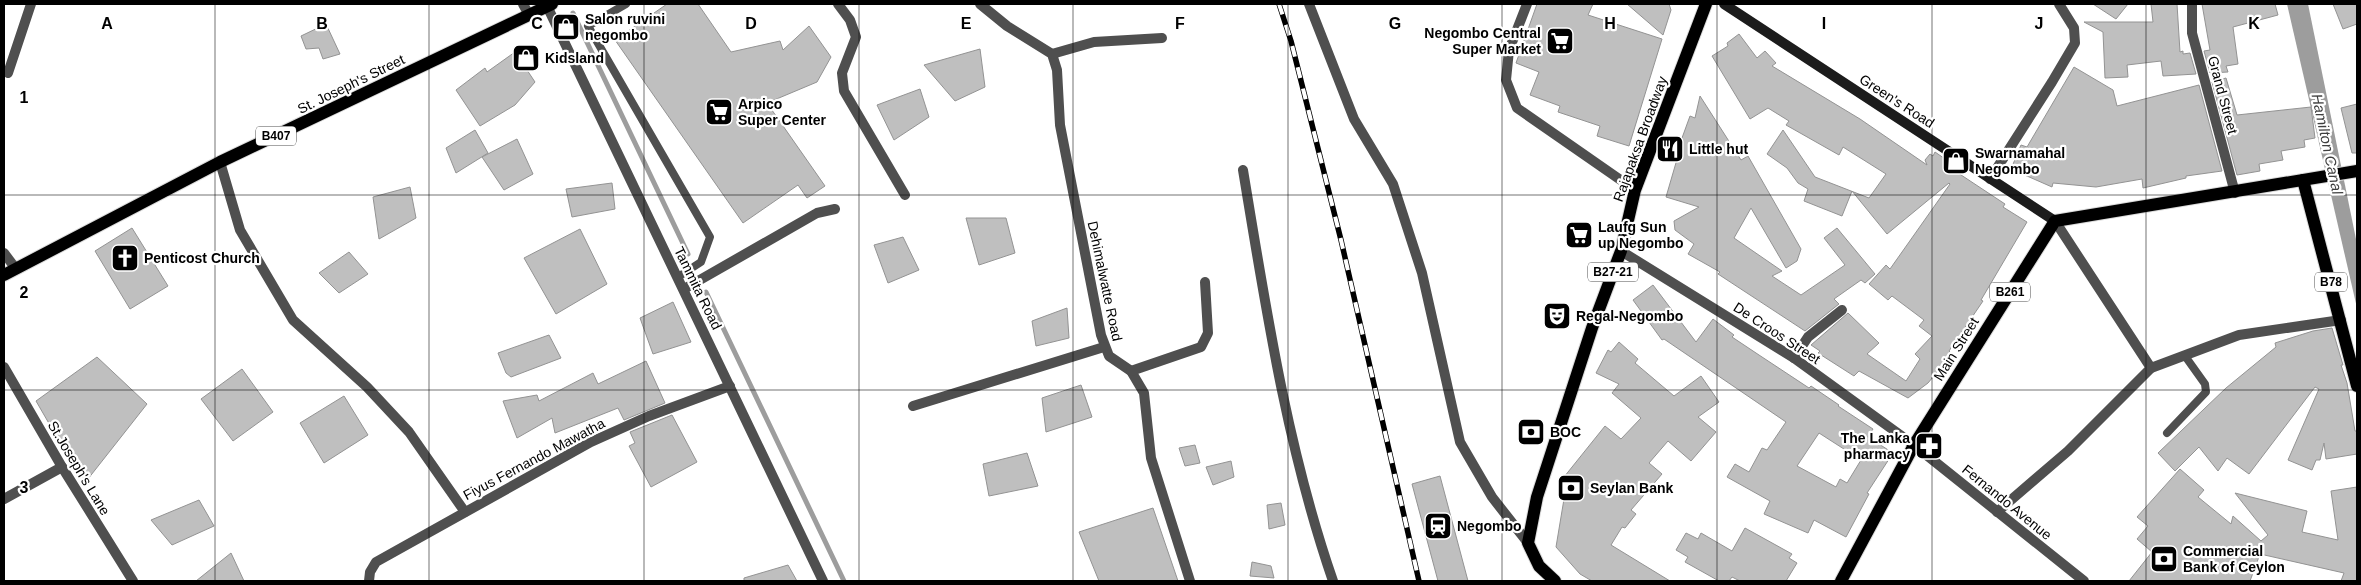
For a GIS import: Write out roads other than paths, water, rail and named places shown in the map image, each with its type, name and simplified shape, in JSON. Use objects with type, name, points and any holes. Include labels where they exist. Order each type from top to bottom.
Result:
[{"type":"main road","name":"Rajapaksa Broadway","points":[[1528,543],[1537,497],[1592,328],[1620,251],[1635,190],[1706,4]]},
{"type":"main road","name":"Green's Road","points":[[1724,4],[2055,221]]},
{"type":"main road","name":"St. Joseph's Street","points":[[4,275],[220,162],[526,10],[549,5]]},
{"type":"main road","points":[[2055,221],[2352,172]]},
{"type":"main road","name":"B78","points":[[2303,180],[2357,386]]},
{"type":"main road","name":"Main Street","points":[[1841,581],[1914,445],[2055,221]]},
{"type":"main road","points":[[1528,543],[1539,566],[1555,581]]},
{"type":"street","points":[[5,74],[30,4]]},
{"type":"street","points":[[838,4],[850,20],[856,38],[842,73],[844,91],[905,195]]},
{"type":"street","points":[[980,4],[1007,26],[1052,54],[1094,42],[1162,38]]},
{"type":"street","points":[[1309,4],[1354,119],[1392,184],[1422,273],[1460,442],[1492,497],[1528,543]]},
{"type":"street","points":[[1527,4],[1509,50],[1506,80],[1517,108],[1635,190]]},
{"type":"street","points":[[1990,179],[2052,82],[2074,43],[2074,28],[2059,4]]},
{"type":"street","name":"Grand Street","points":[[2192,4],[2192,33],[2235,192]]},
{"type":"street","name":"Tammita Road","points":[[549,5],[824,581]]},
{"type":"street","name":"Dehimalwatte Road","points":[[1052,54],[1058,70],[1060,125],[1104,347],[1109,356],[1131,371],[1144,393],[1151,458],[1190,581]]},
{"type":"street","points":[[220,162],[240,230],[293,320],[367,387],[409,432],[465,512]]},
{"type":"street","points":[[1244,170],[1278,378],[1302,480],[1333,581]]},
{"type":"street","points":[[684,289],[816,213],[835,209]]},
{"type":"street","points":[[2055,221],[2151,368]]},
{"type":"street","name":"De Croos Street","points":[[1620,251],[1794,358],[1914,445]]},
{"type":"street","points":[[4,253],[16,269]]},
{"type":"street","points":[[1131,371],[1201,347],[1208,333],[1205,282]]},
{"type":"street","points":[[1794,358],[1808,337],[1842,310]]},
{"type":"street","points":[[1997,512],[2068,451],[2151,368],[2239,335],[2341,320]]},
{"type":"street","points":[[913,406],[1104,347]]},
{"type":"street","name":"St.Joseph's Lane","points":[[4,367],[62,467],[133,581]]},
{"type":"street","name":"Fiyus Fernando Mawatha","points":[[369,581],[370,572],[376,562],[591,442],[649,416],[730,386]]},
{"type":"street","name":"Fernando Avenue","points":[[1914,445],[2084,581]]},
{"type":"street","points":[[4,499],[62,467]]},
{"type":"lane","points":[[626,4],[588,26],[710,237],[701,262],[678,277]]},
{"type":"lane","points":[[2167,433],[2206,392],[2204,384],[2185,356]]},
{"type":"water","name":"Hamilton Canal","points":[[2287,4],[2308,4],[2357,244],[2357,308]]},
{"type":"waterway","points":[[573,13],[688,254]]},
{"type":"waterway","points":[[706,292],[844,581]]},
{"type":"railway","points":[[1279,4],[1291,41],[1341,240],[1419,581]]},
{"type":"place","name":"Salon ruvini negombo","points":[[566,27]]},
{"type":"place","name":"Negombo Central Super Market","points":[[1560,41]]},
{"type":"place","name":"Kidsland","points":[[526,58]]},
{"type":"place","name":"Arpico Super Center","points":[[719,112]]},
{"type":"place","name":"Little hut","points":[[1670,149]]},
{"type":"place","name":"Swarnamahal Negombo","points":[[1956,161]]},
{"type":"place","name":"Laufg Sun up Negombo","points":[[1579,235]]},
{"type":"place","name":"Penticost Church","points":[[125,258]]},
{"type":"place","name":"Regal-Negombo","points":[[1557,316]]},
{"type":"place","name":"BOC","points":[[1531,432]]},
{"type":"place","name":"The Lanka pharmacy","points":[[1929,446]]},
{"type":"place","name":"Seylan Bank","points":[[1571,488]]},
{"type":"place","name":"Negombo","points":[[1438,526]]},
{"type":"place","name":"Commercial Bank of Ceylon","points":[[2164,559]]}]
